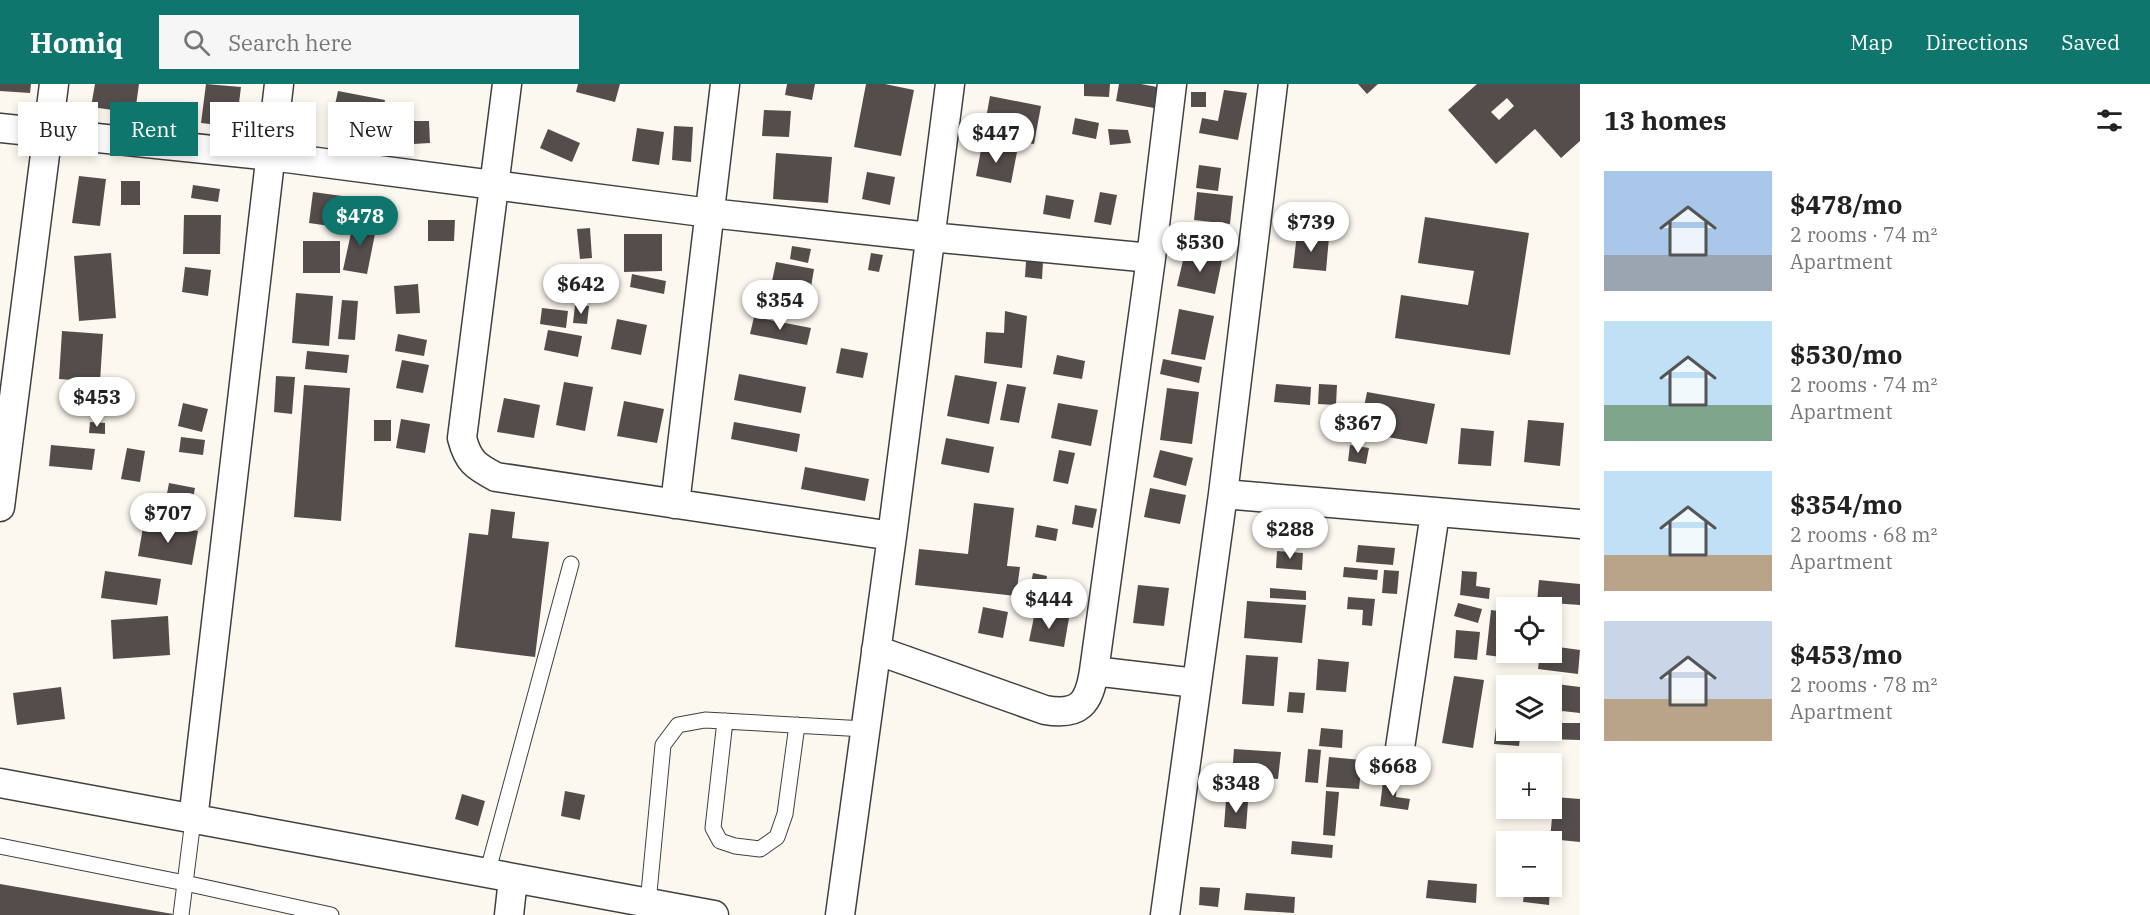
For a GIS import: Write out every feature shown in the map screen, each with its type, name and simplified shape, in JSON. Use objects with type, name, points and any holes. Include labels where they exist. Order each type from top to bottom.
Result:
[{"type":"street","points":[[52,102],[54,84]]},
{"type":"street","points":[[277,102],[279,84]]},
{"type":"street","points":[[507,84],[462,438],[466,453],[478,467],[496,477],[892,536]]},
{"type":"street","points":[[675,504],[724,84]]},
{"type":"street","points":[[840,915],[892,536],[950,84]]},
{"type":"street","points":[[876,650],[1046,710],[1061,713],[1075,710],[1084,702],[1091,690],[1151,258],[1172,84]]},
{"type":"street","points":[[1165,915],[1222,494],[1273,84]]},
{"type":"street","points":[[0,128],[18,130]]},
{"type":"street","points":[[98,139],[210,150]]},
{"type":"street","points":[[0,507],[45,156]]},
{"type":"street","points":[[193,820],[271,156],[710,213],[1151,258]]},
{"type":"street","points":[[1222,494],[1580,524]]},
{"type":"street","points":[[1400,748],[1435,513]]},
{"type":"street","points":[[1094,671],[1196,683]]},
{"type":"street","points":[[0,783],[714,915]]},
{"type":"street","points":[[500,877],[509,915]]},
{"type":"lane","points":[[500,877],[572,564]]},
{"type":"lane","points":[[648,903],[663,745],[678,724],[705,720],[865,729]]},
{"type":"lane","points":[[725,721],[713,828],[720,841],[735,846],[760,849],[777,837],[785,814],[797,725]]},
{"type":"lane","points":[[181,915],[193,820]]},
{"type":"lane","points":[[0,846],[332,915]]},
{"type":"building","points":[[0,84],[31,84],[30,93],[0,91]]},
{"type":"building","points":[[95,84],[139,84],[137,102],[110,102],[110,110],[98,108],[98,102],[92,102]]},
{"type":"building","points":[[206,84],[241,87],[239,102],[210,102],[210,124],[201,123]]},
{"type":"building","points":[[578,84],[620,84],[615,102],[576,92]]},
{"type":"building","points":[[787,84],[815,84],[812,100],[785,95]]},
{"type":"building","points":[[866,84],[885,84],[914,90],[901,156],[854,147]]},
{"type":"building","points":[[1084,84],[1110,84],[1109,97],[1084,96]]},
{"type":"building","points":[[1119,84],[1157,87],[1154,108],[1116,101]]},
{"type":"building","points":[[1358,84],[1378,84],[1367,94]]},
{"type":"building","points":[[1477,84],[1580,84],[1580,141],[1561,158],[1535,129],[1496,164],[1448,110]],"holes":[[[1507,98],[1514,106],[1499,120],[1491,112]]]},
{"type":"building","points":[[1224,90],[1247,93],[1238,140],[1199,133],[1202,118],[1218,121]]},
{"type":"building","points":[[338,91],[385,100],[385,102],[336,102]]},
{"type":"building","points":[[1191,92],[1206,92],[1206,107],[1191,107]]},
{"type":"building","points":[[990,96],[1041,106],[1034,144],[983,135]]},
{"type":"building","points":[[764,110],[791,111],[789,137],[762,136]]},
{"type":"building","points":[[1075,118],[1099,123],[1096,139],[1072,134]]},
{"type":"building","points":[[414,121],[429,121],[430,143],[414,144]]},
{"type":"building","points":[[674,126],[693,127],[691,162],[672,160]]},
{"type":"building","points":[[637,128],[664,132],[659,165],[632,161]]},
{"type":"building","points":[[548,129],[580,143],[572,162],[540,148]]},
{"type":"building","points":[[1108,129],[1128,130],[1131,143],[1110,145]]},
{"type":"building","points":[[982,145],[1017,152],[1011,183],[976,176]]},
{"type":"building","points":[[776,153],[832,157],[828,203],[773,199]]},
{"type":"building","points":[[1199,165],[1221,168],[1218,191],[1196,188]]},
{"type":"building","points":[[867,172],[895,177],[890,205],[862,199]]},
{"type":"building","points":[[79,176],[106,179],[100,226],[72,223]]},
{"type":"building","points":[[121,181],[140,181],[140,205],[121,205]]},
{"type":"building","points":[[193,185],[220,189],[218,202],[191,198]]},
{"type":"building","points":[[313,192],[342,196],[337,227],[309,223]]},
{"type":"building","points":[[1100,192],[1117,195],[1111,225],[1094,222]]},
{"type":"building","points":[[1197,192],[1233,196],[1230,224],[1194,220]]},
{"type":"building","points":[[1046,195],[1074,200],[1070,219],[1043,214]]},
{"type":"building","points":[[184,215],[221,215],[220,254],[183,254]]},
{"type":"building","points":[[1425,217],[1529,233],[1510,355],[1395,338],[1401,295],[1468,305],[1474,271],[1418,263]]},
{"type":"building","points":[[354,219],[377,224],[367,274],[343,270]]},
{"type":"building","points":[[428,220],[455,220],[454,241],[428,241]]},
{"type":"building","points":[[590,228],[592,258],[580,259],[577,229]]},
{"type":"building","points":[[1197,230],[1214,231],[1213,246],[1195,245]]},
{"type":"building","points":[[624,234],[662,234],[662,271],[624,272]]},
{"type":"building","points":[[1297,234],[1329,237],[1326,271],[1293,268]]},
{"type":"building","points":[[303,241],[340,241],[340,273],[303,273]]},
{"type":"building","points":[[792,246],[811,249],[808,263],[790,259]]},
{"type":"building","points":[[1185,252],[1222,260],[1215,294],[1177,286]]},
{"type":"building","points":[[111,253],[116,318],[79,321],[74,256]]},
{"type":"building","points":[[871,253],[883,255],[879,272],[868,270]]},
{"type":"building","points":[[1026,261],[1043,262],[1042,279],[1025,277]]},
{"type":"building","points":[[776,262],[814,269],[810,293],[771,286]]},
{"type":"building","points":[[185,267],[211,270],[208,296],[182,292]]},
{"type":"building","points":[[632,274],[666,281],[664,294],[630,287]]},
{"type":"building","points":[[418,284],[420,313],[396,314],[394,286]]},
{"type":"building","points":[[750,288],[786,295],[783,314],[746,307]]},
{"type":"building","points":[[296,293],[333,296],[329,346],[292,343]]},
{"type":"building","points":[[342,300],[358,301],[355,340],[338,339]]},
{"type":"building","points":[[575,305],[589,306],[587,324],[573,323]]},
{"type":"building","points":[[542,308],[568,311],[566,328],[540,324]]},
{"type":"building","points":[[1179,309],[1214,316],[1205,360],[1171,354]]},
{"type":"building","points":[[1005,311],[1027,316],[1022,368],[984,363],[986,332],[1004,333]]},
{"type":"building","points":[[754,317],[811,328],[807,345],[750,334]]},
{"type":"building","points":[[617,319],[647,325],[641,355],[611,349]]},
{"type":"building","points":[[548,330],[582,336],[578,357],[544,350]]},
{"type":"building","points":[[62,331],[103,334],[100,382],[59,379]]},
{"type":"building","points":[[398,334],[427,340],[424,356],[395,351]]},
{"type":"building","points":[[841,348],[868,353],[863,378],[836,373]]},
{"type":"building","points":[[307,351],[349,355],[347,373],[305,369]]},
{"type":"building","points":[[1057,355],[1085,361],[1082,379],[1053,374]]},
{"type":"building","points":[[1163,359],[1202,367],[1199,383],[1160,374]]},
{"type":"building","points":[[402,360],[429,365],[423,393],[396,388]]},
{"type":"building","points":[[739,374],[806,387],[801,413],[734,400]]},
{"type":"building","points":[[955,375],[997,382],[989,424],[947,416]]},
{"type":"building","points":[[276,376],[295,377],[292,414],[274,412]]},
{"type":"building","points":[[564,382],[593,387],[585,431],[556,425]]},
{"type":"building","points":[[1007,384],[1026,387],[1019,423],[1000,420]]},
{"type":"building","points":[[1276,384],[1311,387],[1310,405],[1274,402]]},
{"type":"building","points":[[1319,384],[1337,385],[1336,405],[1318,404]]},
{"type":"building","points":[[304,385],[350,388],[341,521],[294,517]]},
{"type":"building","points":[[1167,388],[1199,392],[1192,444],[1160,440]]},
{"type":"building","points":[[1367,392],[1435,404],[1427,444],[1359,432]]},
{"type":"building","points":[[504,398],[540,405],[534,438],[497,432]]},
{"type":"building","points":[[624,401],[664,409],[657,443],[617,436]]},
{"type":"building","points":[[183,403],[208,409],[202,432],[178,426]]},
{"type":"building","points":[[1058,403],[1098,410],[1091,446],[1051,438]]},
{"type":"building","points":[[401,419],[430,424],[425,453],[396,448]]},
{"type":"building","points":[[374,420],[391,420],[391,441],[374,441]]},
{"type":"building","points":[[1528,420],[1564,423],[1560,466],[1524,462]]},
{"type":"building","points":[[90,422],[105,423],[105,434],[89,433]]},
{"type":"building","points":[[734,422],[800,434],[797,452],[731,439]]},
{"type":"building","points":[[1461,428],[1494,431],[1491,466],[1458,464]]},
{"type":"building","points":[[181,437],[205,440],[203,455],[179,452]]},
{"type":"building","points":[[946,438],[994,447],[989,473],[941,464]]},
{"type":"building","points":[[51,445],[95,449],[92,470],[49,466]]},
{"type":"building","points":[[1350,445],[1369,448],[1366,464],[1348,461]]},
{"type":"building","points":[[127,448],[145,451],[140,482],[121,479]]},
{"type":"building","points":[[1059,450],[1075,453],[1068,484],[1053,481]]},
{"type":"building","points":[[1160,450],[1193,458],[1186,486],[1153,477]]},
{"type":"building","points":[[805,467],[869,479],[865,501],[801,489]]},
{"type":"building","points":[[169,483],[195,488],[190,514],[164,509]]},
{"type":"building","points":[[1150,488],[1186,495],[1180,524],[1144,517]]},
{"type":"building","points":[[974,503],[1014,508],[1007,566],[1020,567],[1016,596],[915,585],[919,549],[968,554]]},
{"type":"building","points":[[1075,505],[1097,509],[1093,528],[1072,524]]},
{"type":"building","points":[[491,509],[515,512],[512,538],[549,542],[535,657],[455,647],[469,533],[488,535]]},
{"type":"building","points":[[144,522],[198,531],[192,565],[138,556]]},
{"type":"building","points":[[1264,522],[1322,527],[1320,542],[1263,537]]},
{"type":"building","points":[[1037,525],[1058,529],[1056,541],[1035,537]]},
{"type":"building","points":[[1358,545],[1395,548],[1393,565],[1356,562]]},
{"type":"building","points":[[1277,551],[1303,553],[1302,570],[1276,568]]},
{"type":"building","points":[[1344,567],[1378,570],[1377,580],[1343,577]]},
{"type":"building","points":[[1384,570],[1399,571],[1397,594],[1382,593]]},
{"type":"building","points":[[105,571],[161,579],[157,605],[101,598]]},
{"type":"building","points":[[1462,571],[1477,572],[1476,586],[1490,588],[1489,599],[1460,595]]},
{"type":"building","points":[[1033,573],[1047,576],[1044,592],[1030,589]]},
{"type":"building","points":[[1539,580],[1580,584],[1580,605],[1562,604],[1562,597],[1537,597]]},
{"type":"building","points":[[1138,585],[1169,588],[1164,626],[1133,623]]},
{"type":"building","points":[[1270,588],[1306,591],[1306,600],[1270,598]]},
{"type":"building","points":[[1348,597],[1375,599],[1372,626],[1362,625],[1363,610],[1347,609]]},
{"type":"building","points":[[1247,601],[1306,605],[1302,643],[1244,638]]},
{"type":"building","points":[[1458,603],[1482,609],[1478,623],[1454,616]]},
{"type":"building","points":[[983,607],[1008,612],[1003,638],[978,633]]},
{"type":"building","points":[[1491,610],[1496,611],[1496,656],[1486,655]]},
{"type":"building","points":[[1035,612],[1069,618],[1064,647],[1029,641]]},
{"type":"building","points":[[168,616],[170,655],[113,659],[111,620]]},
{"type":"building","points":[[1456,630],[1480,632],[1477,660],[1454,658]]},
{"type":"building","points":[[1562,648],[1580,650],[1578,674],[1538,669],[1539,663],[1562,663]]},
{"type":"building","points":[[1246,655],[1278,657],[1274,706],[1242,704]]},
{"type":"building","points":[[1318,659],[1349,662],[1346,692],[1316,690]]},
{"type":"building","points":[[1454,676],[1484,680],[1473,748],[1442,743]]},
{"type":"building","points":[[1562,685],[1580,687],[1580,713],[1562,711]]},
{"type":"building","points":[[61,687],[65,719],[17,725],[13,693]]},
{"type":"building","points":[[1289,692],[1305,693],[1303,713],[1287,712]]},
{"type":"building","points":[[1562,723],[1580,723],[1580,740],[1562,739]]},
{"type":"building","points":[[1496,727],[1496,741],[1520,741],[1519,746],[1494,744]]},
{"type":"building","points":[[1321,728],[1343,730],[1342,748],[1319,746]]},
{"type":"building","points":[[1234,749],[1281,752],[1278,779],[1232,775]]},
{"type":"building","points":[[1308,749],[1321,750],[1318,783],[1305,782]]},
{"type":"building","points":[[1329,757],[1362,760],[1359,789],[1326,787]]},
{"type":"building","points":[[1383,782],[1397,783],[1396,797],[1410,799],[1408,810],[1380,806]]},
{"type":"building","points":[[565,791],[585,795],[580,820],[561,816]]},
{"type":"building","points":[[1326,791],[1339,792],[1335,836],[1323,835]]},
{"type":"building","points":[[462,794],[485,801],[478,826],[455,819]]},
{"type":"building","points":[[1562,798],[1580,799],[1580,842],[1562,840],[1562,831],[1551,831],[1552,819],[1562,819]]},
{"type":"building","points":[[1226,800],[1248,802],[1246,829],[1224,827]]},
{"type":"building","points":[[1292,841],[1333,845],[1332,858],[1291,854]]},
{"type":"building","points":[[1428,880],[1477,884],[1476,903],[1426,898]]},
{"type":"building","points":[[0,884],[173,914],[0,915]]},
{"type":"building","points":[[1200,887],[1220,888],[1218,907],[1199,905]]},
{"type":"building","points":[[1246,893],[1295,897],[1294,913],[1244,910]]},
{"type":"building","points":[[1524,897],[1549,897],[1549,905],[1523,902]]}]
